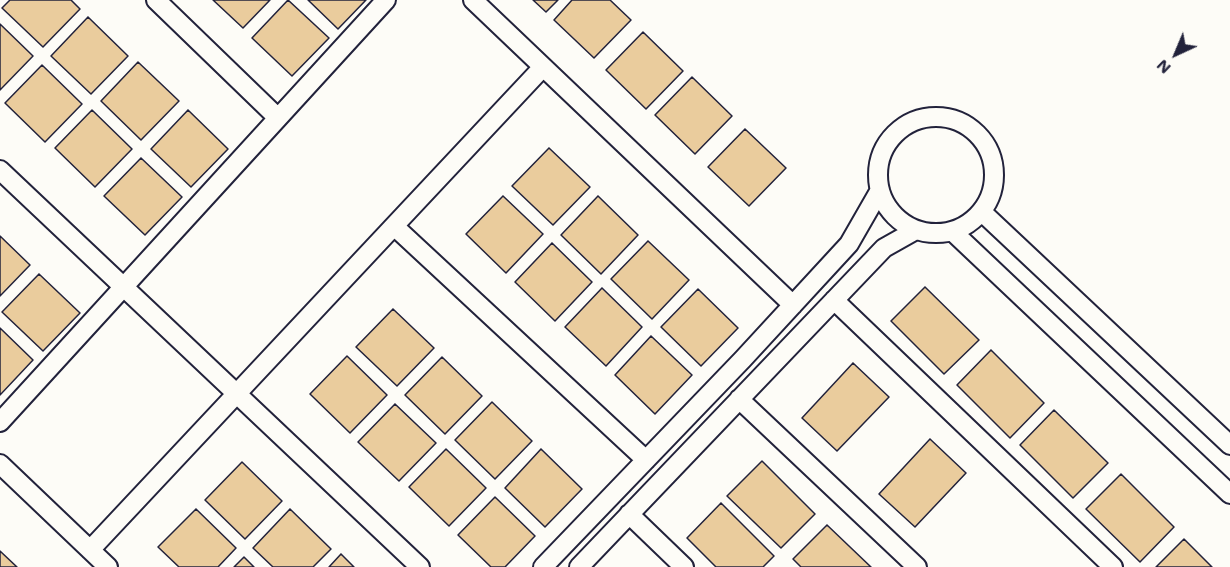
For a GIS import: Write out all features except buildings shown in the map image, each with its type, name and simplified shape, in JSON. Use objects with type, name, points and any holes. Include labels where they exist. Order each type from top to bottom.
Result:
[{"type":"street","points":[[156,0],[278,118]]},
{"type":"street","points":[[0,422],[386,0]]},
{"type":"street","points":[[473,0],[793,305]]},
{"type":"street","points":[[90,550],[543,67]]},
{"type":"street","points":[[945,117],[964,124],[980,137],[991,154],[994,174],[992,194],[982,212],[968,224],[952,231],[934,233],[916,230],[900,220],[888,207],[880,190],[878,172],[882,154],[891,138],[906,125],[925,118],[945,117]]},
{"type":"street","points":[[0,170],[420,567]]},
{"type":"street","points":[[543,567],[849,244],[880,190]]},
{"type":"street","points":[[982,212],[1230,445]]},
{"type":"street","points":[[394,226],[646,460]]},
{"type":"street","points":[[579,567],[884,248],[916,230]]},
{"type":"street","points":[[952,231],[1230,494]]},
{"type":"street","points":[[834,300],[1113,567]]},
{"type":"street","points":[[739,399],[917,567]]},
{"type":"street","points":[[0,464],[108,567]]},
{"type":"street","points":[[629,514],[684,567]]}]
